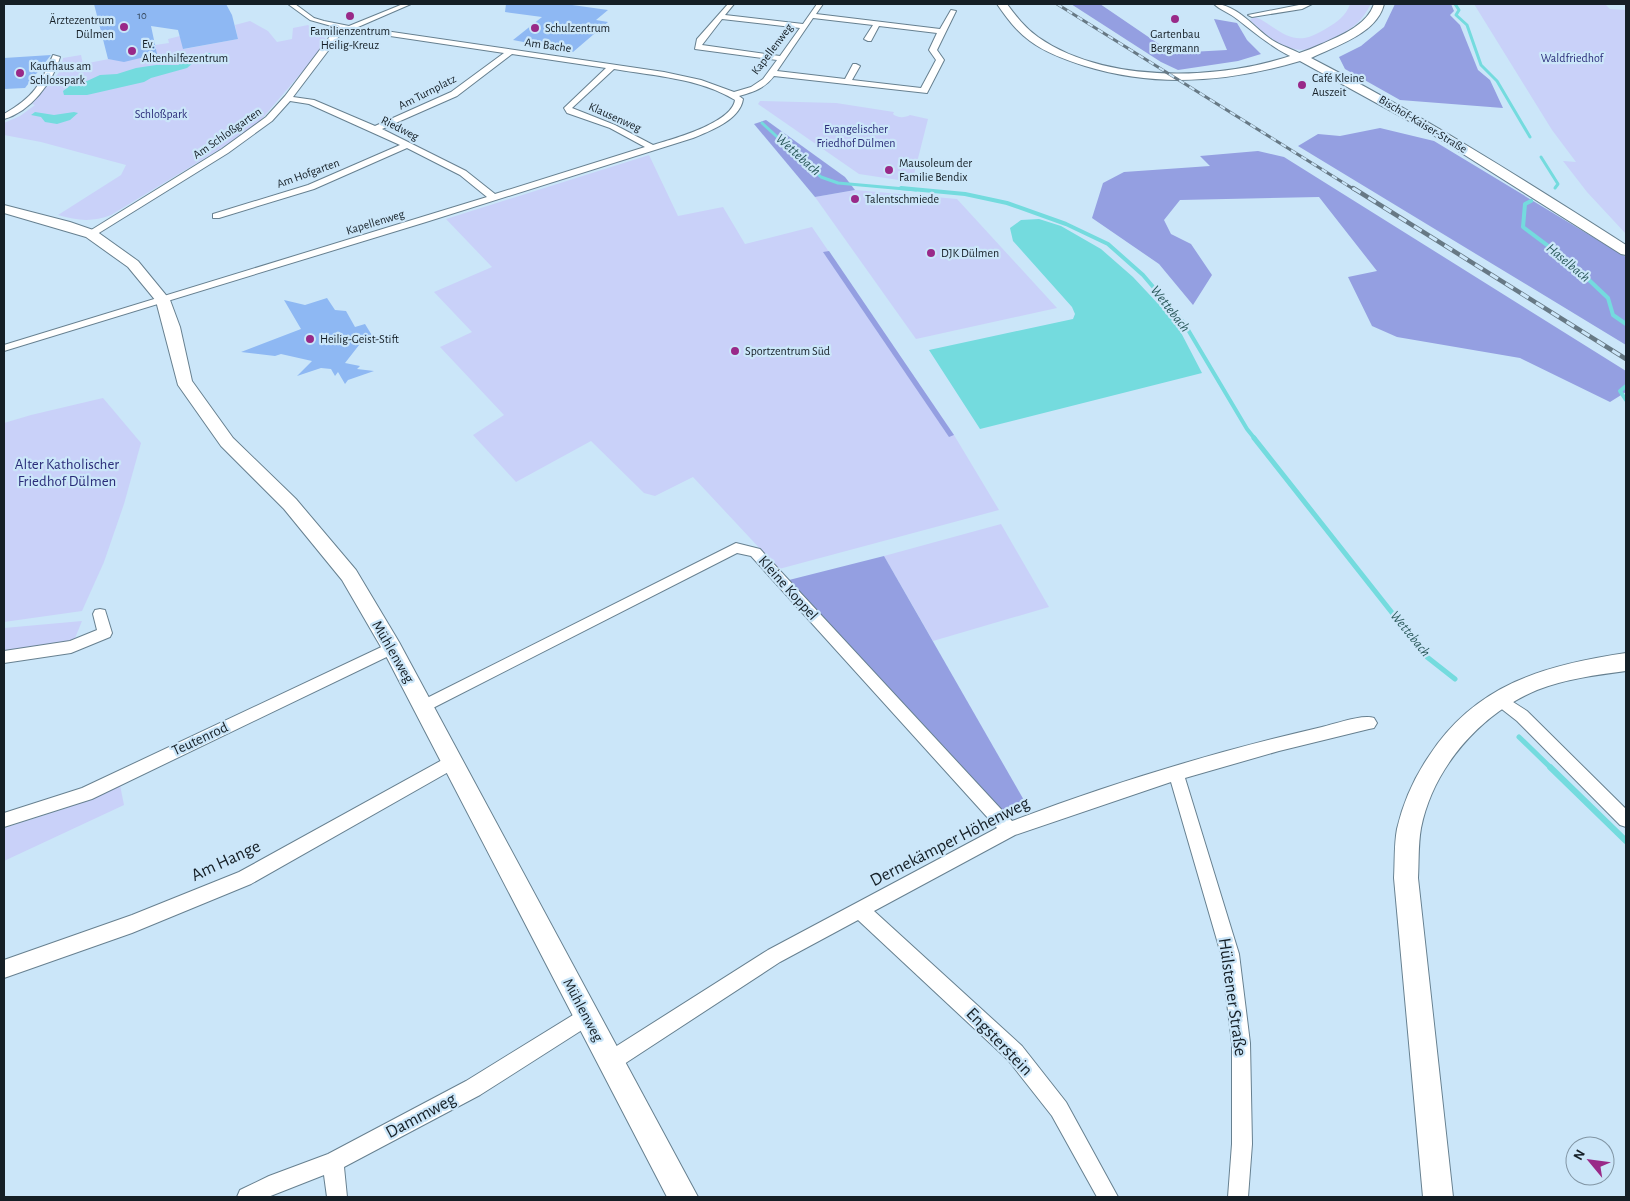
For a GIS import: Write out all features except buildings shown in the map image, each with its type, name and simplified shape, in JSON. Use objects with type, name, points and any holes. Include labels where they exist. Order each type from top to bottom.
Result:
[{"type":"street","points":[[291,4],[312,19],[349,28]]},
{"type":"street","name":"Am Schloßgarten","points":[[91,234],[225,151],[269,119],[288,98],[337,34],[408,4]]},
{"type":"street","points":[[731,4],[700,41],[698,47],[782,58]]},
{"type":"street","name":"Kapellenweg","points":[[4,348],[690,136],[716,124],[738,108],[736,98],[766,81],[820,4]]},
{"type":"street","points":[[1002,4],[1018,26],[1038,42],[1073,60],[1116,70],[1162,76],[1204,76],[1260,70],[1303,58],[1366,26],[1379,4]]},
{"type":"street","name":"Bischof-Kaiser-Straße","points":[[1217,4],[1238,16],[1270,42],[1359,86],[1428,126],[1626,251]]},
{"type":"street","points":[[1252,15],[1302,7],[1309,4]]},
{"type":"street","points":[[772,73],[924,91],[940,60],[933,50],[941,31],[945,29],[953,11]]},
{"type":"street","points":[[811,16],[941,31]]},
{"type":"street","points":[[720,17],[804,26]]},
{"type":"street","points":[[868,39],[877,24]]},
{"type":"street","name":"Am Bache","points":[[349,28],[682,79],[714,87],[736,98]]},
{"type":"street","name":"Am Turnplatz","points":[[375,129],[454,94],[511,52]]},
{"type":"street","points":[[4,117],[14,112],[30,98],[53,69],[56,57]]},
{"type":"street","points":[[847,82],[856,66]]},
{"type":"street","name":"Klausenweg","points":[[612,67],[568,108],[570,111],[628,132],[652,148]]},
{"type":"street","name":"Riedweg","points":[[288,98],[311,102],[375,129],[405,146],[463,173],[494,197]]},
{"type":"street","name":"Am Hofgarten","points":[[216,216],[311,187],[405,146]]},
{"type":"street","name":"Mühlenweg","points":[[4,209],[66,225],[91,234],[133,264],[163,300],[172,328],[184,381],[228,442],[290,504],[349,575],[392,648],[683,1197]]},
{"type":"street","name":"Kleine Koppel","points":[[424,706],[736,548],[755,552],[1009,830]]},
{"type":"street","points":[[4,657],[71,647],[105,633],[100,614]]},
{"type":"street","name":"Teutenrod","points":[[4,820],[86,794],[392,648]]},
{"type":"street","points":[[1438,1197],[1406,878],[1409,828],[1423,785],[1442,753],[1468,725],[1499,699],[1544,679],[1582,668],[1626,662]]},
{"type":"street","points":[[1499,699],[1522,716],[1626,820]]},
{"type":"street","name":"Dernekämper Höhenweg","points":[[611,1061],[774,956],[1009,830],[1176,774],[1314,734],[1369,723]]},
{"type":"street","name":"Am Hange","points":[[4,970],[132,924],[245,878],[452,761]]},
{"type":"street","name":"Hülstener Straße","points":[[1176,774],[1230,954],[1241,1043],[1242,1144],[1238,1197]]},
{"type":"street","name":"Engsterstein","points":[[860,910],[1015,1053],[1059,1109],[1108,1197]]},
{"type":"street","name":"Dammweg","points":[[247,1197],[269,1186],[333,1162],[473,1088],[586,1016]]},
{"type":"street","points":[[333,1162],[337,1197]]},
{"type":"green space","points":[[1350,4],[1371,4],[1359,21],[1350,29],[1310,49],[1302,50],[1285,46],[1262,32],[1250,20],[1254,17],[1286,35],[1305,38],[1319,33],[1338,21]]},
{"type":"green space","name":"Waldfriedhof","points":[[1474,4],[1605,4],[1610,9],[1626,10],[1626,234],[1587,192],[1563,161],[1576,162],[1552,130]]},
{"type":"green space","name":"Schloßpark","points":[[250,21],[268,31],[277,42],[292,39],[293,28],[308,25],[327,40],[327,43],[260,121],[220,149],[111,215],[85,220],[58,215],[121,175],[126,165],[41,142],[4,135],[4,123],[20,116],[35,105],[32,104],[61,70],[63,58],[81,55],[83,64],[109,59],[124,61],[155,45],[169,43],[168,39],[180,36],[184,49],[238,39],[235,25]]},
{"type":"green space","name":"Evangelischer Friedhof Dülmen","points":[[760,101],[836,103],[894,112],[893,114],[899,117],[910,115],[928,119],[912,182],[859,174],[758,104]]},
{"type":"green space","name":"Sportzentrum Süd","points":[[649,155],[678,216],[723,207],[745,244],[812,227],[954,435],[999,510],[779,569],[693,477],[655,496],[644,493],[591,441],[516,482],[473,435],[504,415],[440,347],[472,332],[434,292],[492,267],[446,219]]},
{"type":"green space","name":"DJK Dülmen","points":[[855,190],[957,199],[1057,308],[916,339],[815,197]]},
{"type":"green space","name":"Alter Katholischer Friedhof Dülmen","points":[[103,398],[141,443],[124,504],[104,562],[82,611],[4,622],[4,423]]},
{"type":"green space","points":[[1001,524],[1049,607],[933,641],[884,556]]},
{"type":"green space","points":[[82,621],[73,643],[4,653],[4,628]]},
{"type":"green space","points":[[120,785],[124,805],[4,861],[4,828],[67,808]]},
{"type":"shaded area","points":[[1071,4],[1100,4],[1172,53],[1227,50],[1214,19],[1237,23],[1247,40],[1261,54],[1238,61],[1178,70],[1161,62]]},
{"type":"shaded area","points":[[1395,4],[1451,4],[1454,11],[1450,15],[1460,25],[1478,70],[1490,80],[1503,108],[1400,100],[1345,69],[1339,57],[1361,46],[1384,27]]},
{"type":"shaded area","points":[[210,53],[212,55],[201,62],[193,63],[187,68],[151,78],[144,82],[87,95],[64,95],[63,91],[75,82],[87,81],[100,75],[117,74],[136,68],[156,65],[178,65],[198,55]]},
{"type":"shaded area","points":[[35,112],[54,115],[78,113],[70,120],[57,124],[45,122],[41,117],[31,115]]},
{"type":"shaded area","points":[[766,120],[845,177],[855,190],[815,197],[754,124]]},
{"type":"shaded area","points":[[1380,128],[1434,141],[1626,257],[1626,345],[1298,146],[1318,134],[1340,136]]},
{"type":"shaded area","points":[[1258,151],[1284,157],[1626,371],[1626,392],[1610,402],[1520,358],[1397,337],[1372,326],[1348,277],[1377,271],[1319,197],[1180,200],[1164,220],[1171,234],[1191,244],[1212,275],[1193,305],[1159,264],[1092,218],[1103,183],[1124,172],[1210,166],[1200,156]]},
{"type":"shaded area","points":[[1039,219],[1061,226],[1101,249],[1133,277],[1176,323],[1202,373],[980,429],[929,350],[1073,319],[1075,314],[1072,307],[1013,241],[1010,228],[1021,220]]},
{"type":"shaded area","points":[[829,251],[954,435],[949,437],[823,252]]},
{"type":"shaded area","points":[[884,556],[1029,809],[1006,816],[789,580]]},
{"type":"waterway","name":"Haselbach","points":[[1455,4],[1459,10],[1456,15],[1467,25],[1481,65],[1497,81],[1530,137]]},
{"type":"waterway","name":"Wettebach","points":[[762,123],[821,177],[838,183],[916,190]]},
{"type":"waterway","name":"Haselbach","points":[[1541,157],[1558,184],[1555,188]]},
{"type":"waterway","name":"Wettebach","points":[[901,188],[965,194],[1007,203],[1066,224],[1108,244],[1143,275],[1184,323],[1247,429],[1255,439]]},
{"type":"waterway","name":"Haselbach","points":[[1531,201],[1525,204],[1523,227],[1571,263],[1608,298],[1613,315],[1626,324]]},
{"type":"waterway","name":"Haselbach","points":[[1626,386],[1620,391],[1626,400]]},
{"type":"waterway","name":"Wettebach","points":[[1254,438],[1427,657],[1455,679]]},
{"type":"waterway","name":"Wettebach","points":[[1519,737],[1551,768]]},
{"type":"waterway","name":"Wettebach","points":[[1550,767],[1626,841]]},
{"type":"railway","points":[[1057,4],[1355,190]]},
{"type":"railway","points":[[1353,188],[1626,359]]},
{"type":"place","name":"Familienzentrum Heilig-Kreuz","points":[[350,16]]},
{"type":"place","name":"Gartenbau Bergmann","points":[[1175,19]]},
{"type":"place","name":"Ärztezentrum Dülmen","points":[[124,27]]},
{"type":"place","name":"Schulzentrum","points":[[535,28]]},
{"type":"place","name":"Ev. Altenhilfezentrum","points":[[132,51]]},
{"type":"place","name":"Kaufhaus am Schlosspark","points":[[20,73]]},
{"type":"place","name":"Café Kleine Auszeit","points":[[1302,85]]},
{"type":"place","name":"Mausoleum der Familie Bendix","points":[[889,170]]},
{"type":"place","name":"Talentschmiede","points":[[855,199]]},
{"type":"place","name":"DJK Dülmen","points":[[931,253]]},
{"type":"place","name":"Heilig-Geist-Stift","points":[[310,339]]},
{"type":"place","name":"Sportzentrum Süd","points":[[735,351]]}]
